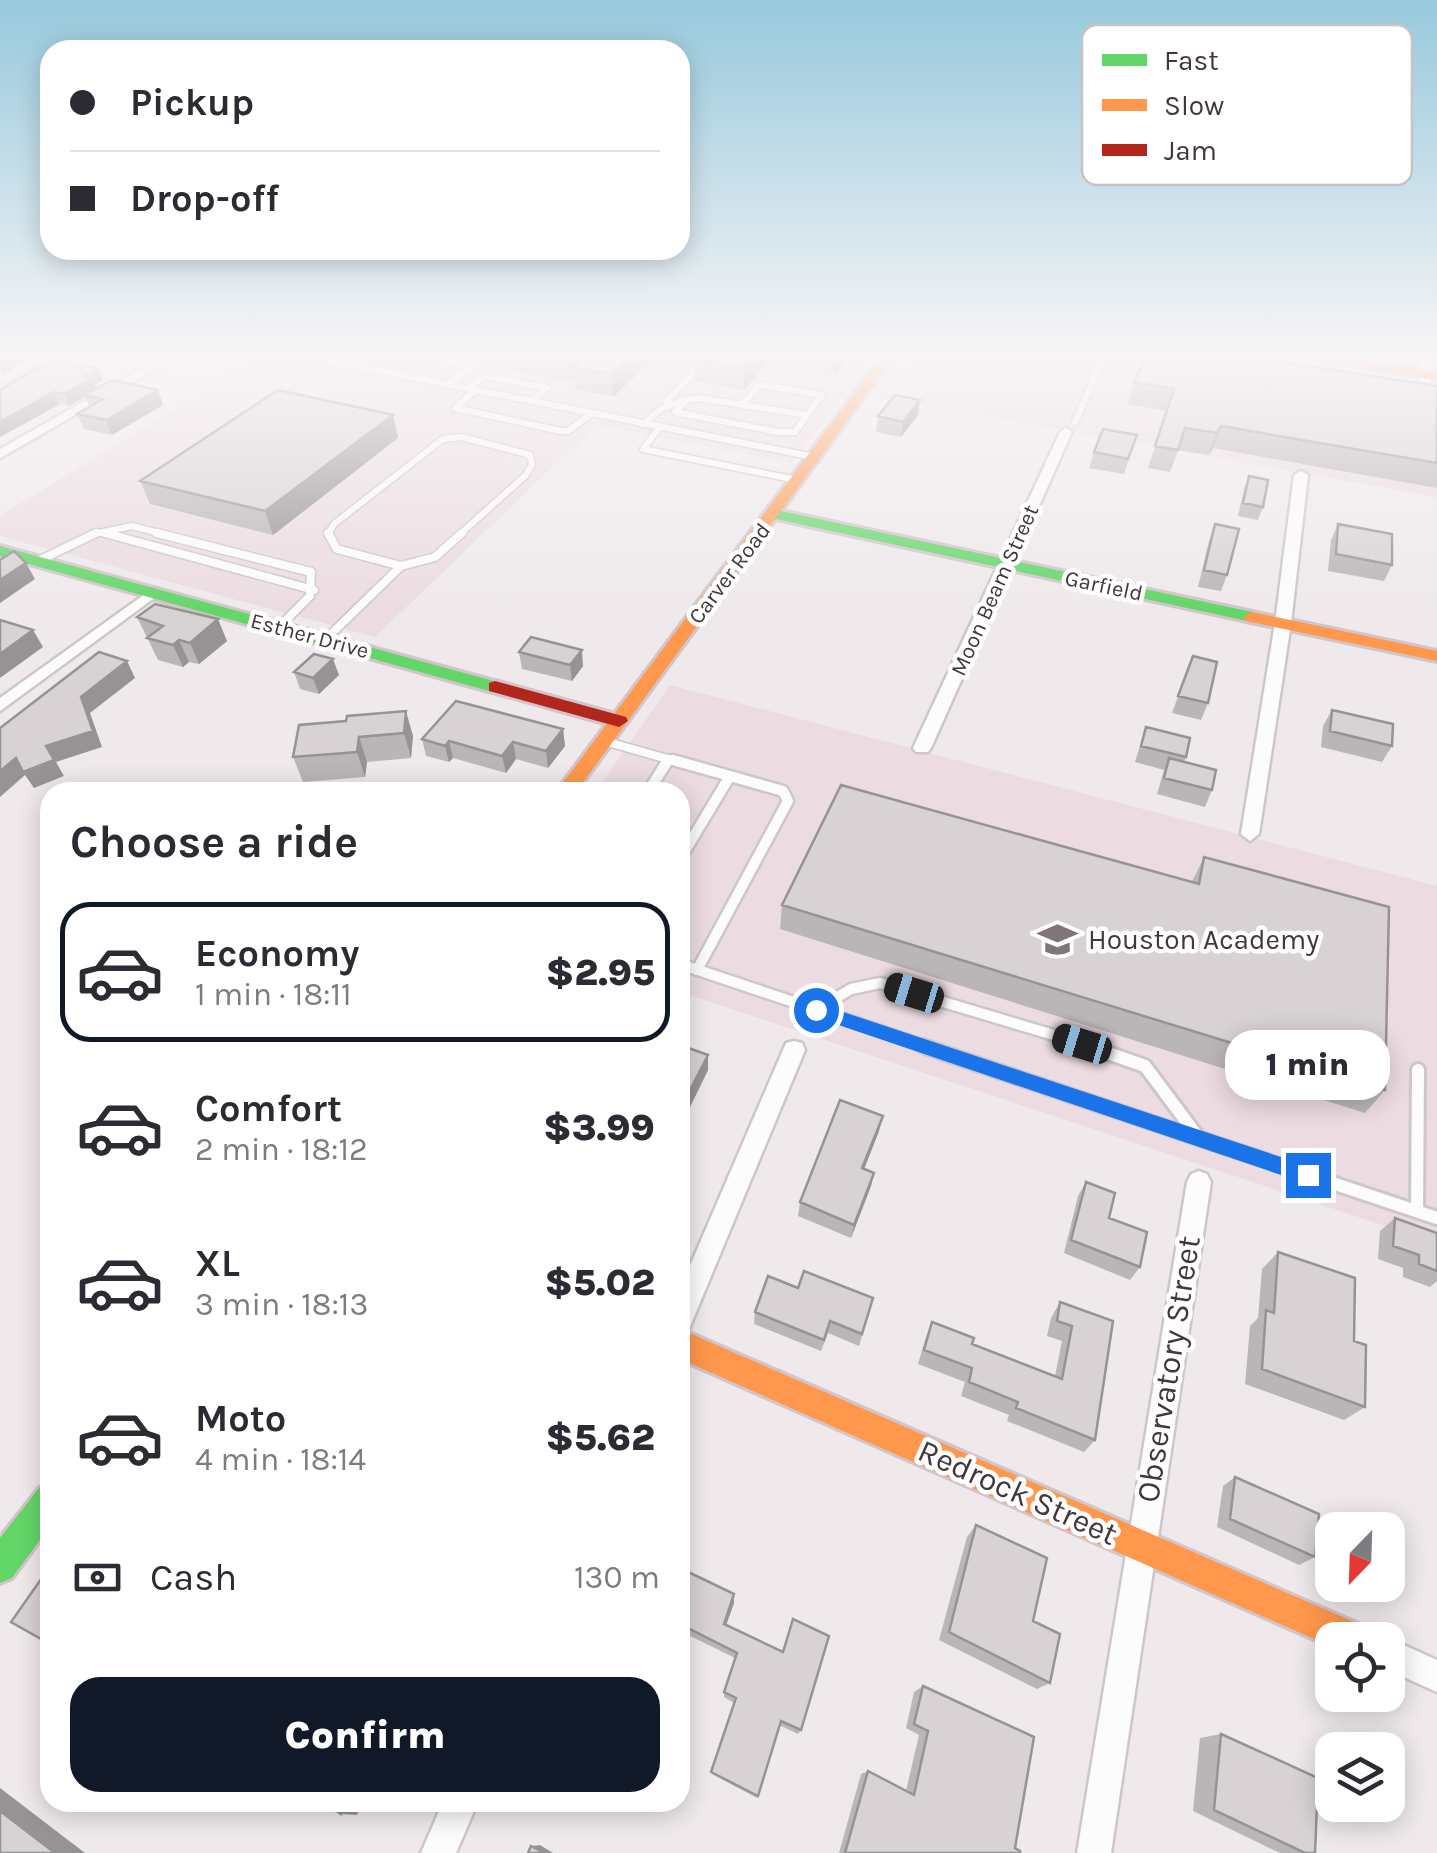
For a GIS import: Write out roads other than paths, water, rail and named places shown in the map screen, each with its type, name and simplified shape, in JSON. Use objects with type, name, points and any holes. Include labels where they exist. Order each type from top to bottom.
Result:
[{"type":"street","points":[[0,454],[27,438]]},
{"type":"street","name":"Carver Road","points":[[573,782],[827,438]]},
{"type":"street","name":"Moon Beam Street","points":[[922,748],[1004,562],[1064,438]]},
{"type":"street","points":[[1250,834],[1283,623],[1300,476]]},
{"type":"street","name":"Garfield","points":[[772,514],[1437,656]]},
{"type":"street","name":"Esther Drive","points":[[0,551],[619,721]]},
{"type":"street","points":[[0,706],[152,593]]},
{"type":"street","points":[[690,1296],[794,1050]]},
{"type":"street","name":"Observatory Street","points":[[1094,1853],[1139,1546],[1199,1182]]},
{"type":"street","name":"Redrock Street","points":[[690,1348],[1315,1622]]},
{"type":"street","points":[[0,1566],[40,1512]]},
{"type":"street","points":[[1405,1662],[1437,1676]]},
{"type":"street","points":[[438,1853],[456,1812]]},
{"type":"lane","points":[[448,438],[348,512],[328,533],[330,542],[338,549],[401,566],[435,558],[532,465],[530,455],[468,438]]},
{"type":"lane","points":[[651,438],[642,449],[798,480]]},
{"type":"lane","points":[[721,438],[814,457]]},
{"type":"lane","points":[[38,561],[72,540],[132,526],[269,558],[311,572],[314,590]]},
{"type":"lane","points":[[100,531],[314,590]]},
{"type":"lane","points":[[326,640],[401,566]]},
{"type":"lane","points":[[280,627],[314,590]]},
{"type":"lane","points":[[604,741],[782,791],[788,801],[698,970]]},
{"type":"lane","points":[[655,782],[670,759]]},
{"type":"lane","points":[[690,843],[730,776]]},
{"type":"lane","points":[[690,967],[1437,1218]]},
{"type":"lane","points":[[816,1010],[851,989],[880,983],[1116,1054],[1145,1066],[1198,1138]]},
{"type":"lane","points":[[1416,1211],[1418,1070]]},
{"type":"place","name":"Houston Academy","points":[[1058,939]]}]
